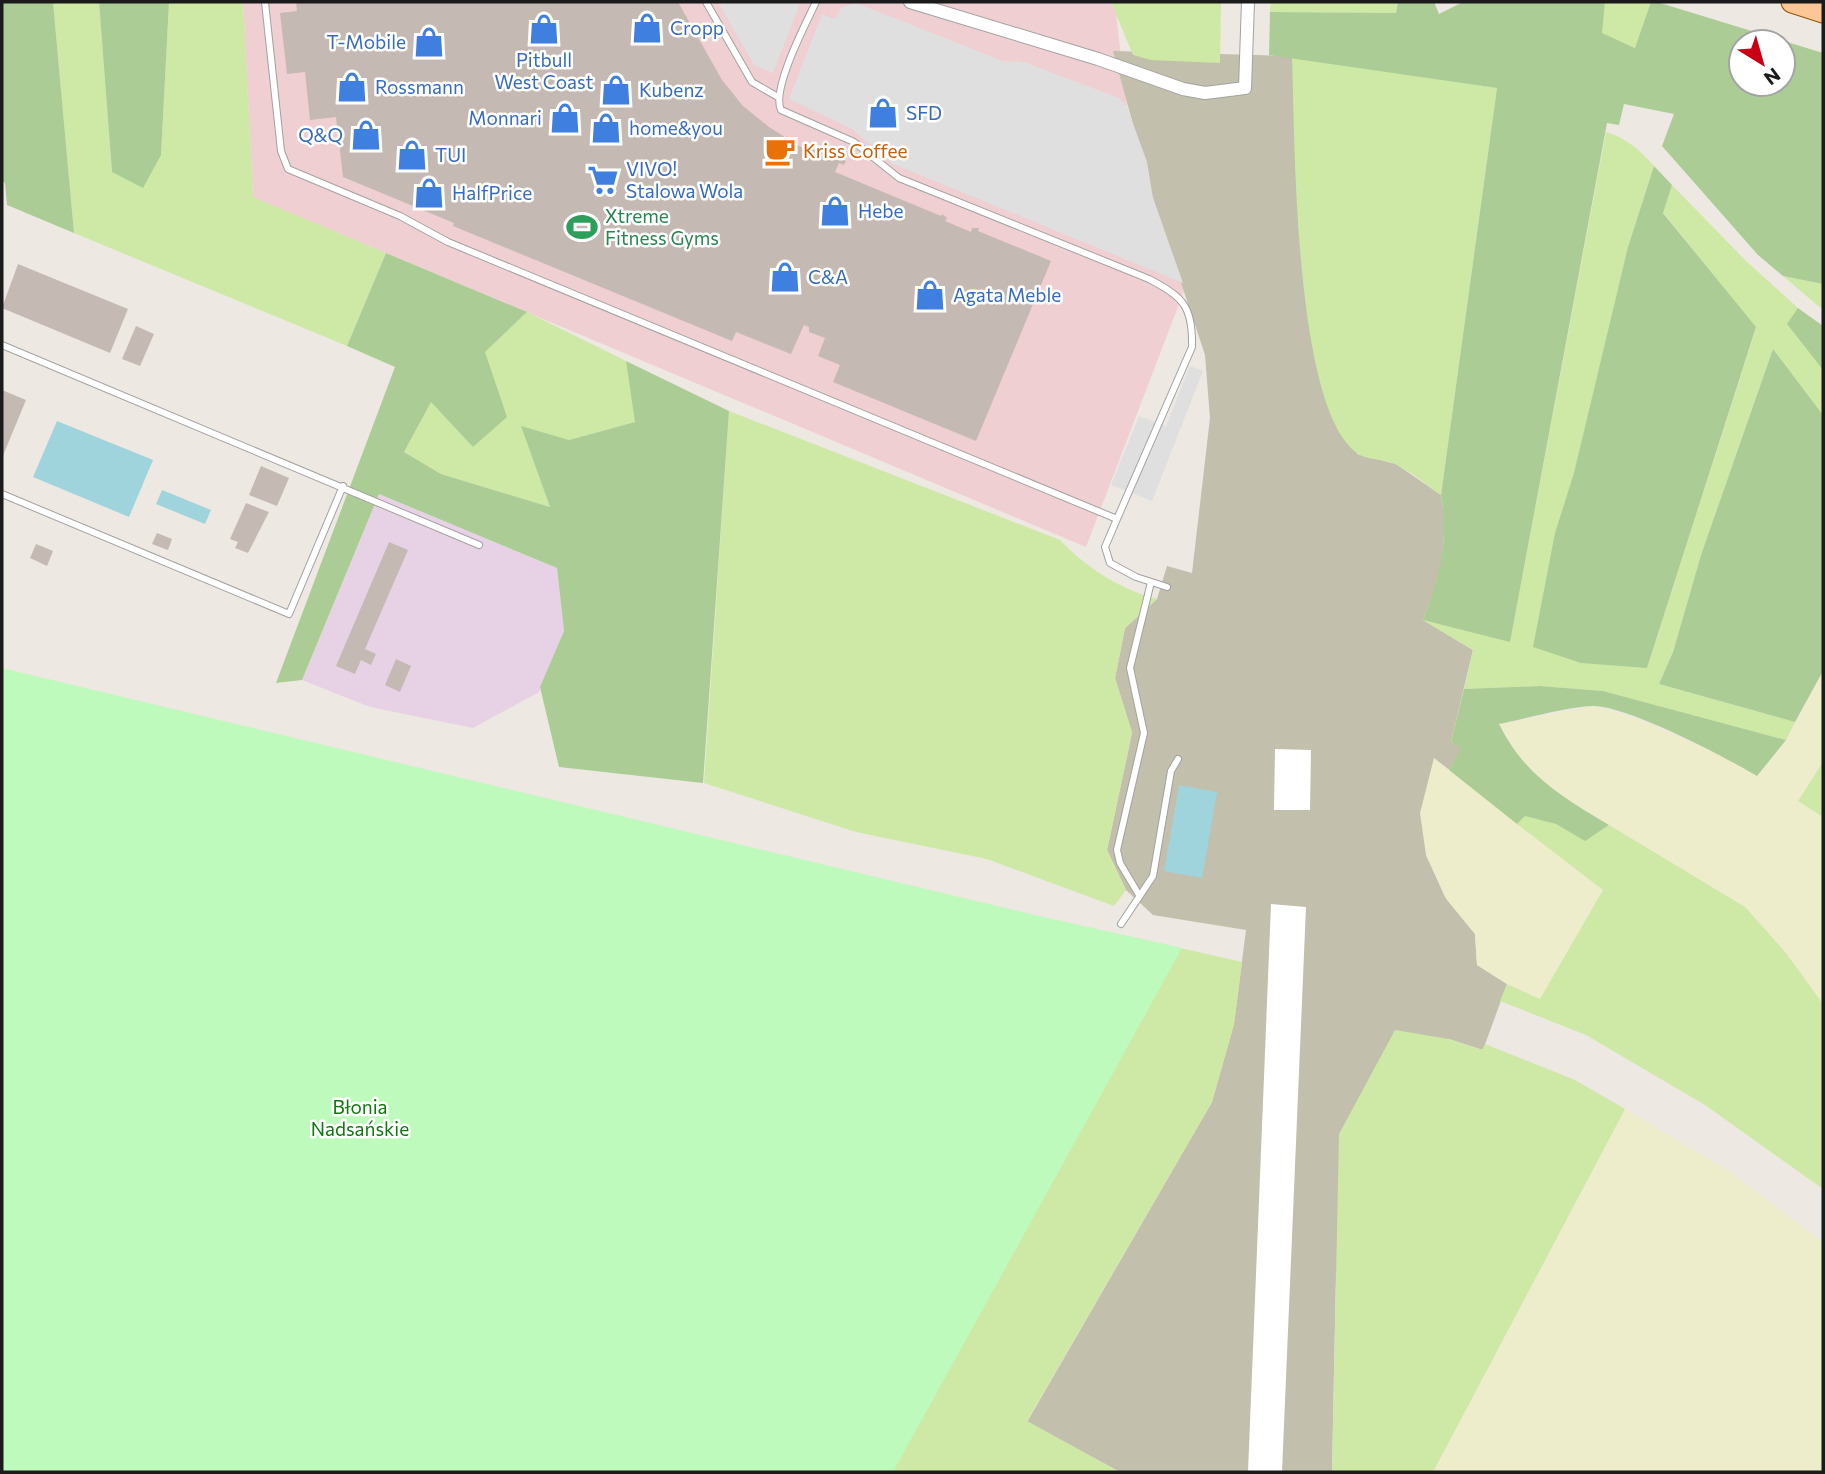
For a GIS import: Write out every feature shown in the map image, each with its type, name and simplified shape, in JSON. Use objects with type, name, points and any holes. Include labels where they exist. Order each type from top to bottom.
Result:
[{"type":"main road","points":[[1791,2],[1823,12]]},
{"type":"street","points":[[910,2],[1098,59],[1183,89],[1205,93],[1245,88],[1248,2]]},
{"type":"lane","points":[[265,2],[281,151],[288,169],[400,216],[448,242],[1117,519]]},
{"type":"lane","points":[[706,2],[746,73],[759,88],[778,97]]},
{"type":"lane","points":[[816,2],[778,97],[781,110],[854,142],[899,177],[1149,279],[1173,291],[1182,300],[1193,324],[1192,347],[1106,542],[1104,553],[1107,559],[1121,570],[1167,587]]},
{"type":"lane","points":[[2,345],[479,545]]},
{"type":"lane","points":[[2,494],[289,614],[343,486]]},
{"type":"lane","points":[[1139,895],[1120,863],[1117,850],[1144,733],[1130,668],[1151,582]]},
{"type":"lane","points":[[1121,924],[1153,876],[1171,771],[1178,759]]},
{"type":"shaded area","points":[[243,2],[1111,2],[1116,14],[1127,107],[1184,291],[1086,547],[253,197]]},
{"type":"shaded area","points":[[718,2],[798,2],[799,6],[773,73],[754,65]]},
{"type":"shaded area","points":[[856,3],[1003,61],[1024,62],[1119,98],[1127,107],[1147,162],[1153,198],[1183,283],[891,163],[852,129],[789,99],[822,14],[835,19],[842,7]]},
{"type":"shaded area","points":[[1113,51],[1292,56],[1357,454],[1396,464],[1441,495],[1445,523],[1441,572],[1423,620],[1473,650],[1451,742],[1462,749],[1449,770],[1434,759],[1426,855],[1445,897],[1475,934],[1477,965],[1507,984],[1483,1050],[1449,1039],[1336,1273],[1332,1472],[1120,1472],[1027,1422],[1212,1102],[1234,1024],[1246,930],[1153,915],[1126,890],[1107,850],[1132,733],[1115,678],[1125,628],[1157,599],[1167,566],[1192,573],[1210,418],[1205,355],[1153,198]]},
{"type":"shaded area","points":[[1190,366],[1203,371],[1152,501],[1111,485],[1139,416],[1166,426]]},
{"type":"shaded area","points":[[379,494],[557,568],[564,631],[539,692],[473,728],[370,707],[302,680]]},
{"type":"green space","points":[[2,2],[53,2],[74,233],[7,205],[5,183],[2,181]]},
{"type":"green space","points":[[53,2],[99,2],[112,172],[161,155],[169,2],[243,2],[253,197],[386,253],[347,346],[74,233]]},
{"type":"green space","points":[[99,2],[169,2],[161,155],[143,188],[112,172]]},
{"type":"green space","points":[[1111,2],[1221,2],[1220,63],[1151,60],[1133,55]]},
{"type":"green space","points":[[1271,2],[1398,2],[1396,13],[1270,12]]},
{"type":"green space","points":[[1398,2],[1434,2],[1439,14],[1463,2],[1605,2],[1602,33],[1635,48],[1651,2],[1657,2],[1742,28],[1727,28],[1727,98],[1797,98],[1797,45],[1823,53],[1823,284],[1783,276],[1758,255],[1662,146],[1674,114],[1624,104],[1619,125],[1607,123],[1510,642],[1423,620],[1441,559],[1444,529],[1441,495],[1497,88],[1269,55],[1270,12],[1396,13]]},
{"type":"green space","points":[[1605,2],[1651,2],[1636,48],[1601,33]]},
{"type":"green space","points":[[1292,56],[1497,88],[1441,495],[1397,465],[1357,453],[1336,426],[1320,383],[1309,328],[1302,267],[1294,145]]},
{"type":"green space","points":[[1606,132],[1632,145],[1654,166],[1628,247],[1647,668],[1756,328],[1663,212],[1672,185],[1746,261],[1799,309],[1787,324],[1823,370],[1823,415],[1773,349],[1701,555],[1673,652],[1659,684],[1795,722],[1786,740],[1603,691],[1540,686],[1464,689],[1473,650],[1423,620],[1510,641]]},
{"type":"green space","points":[[1654,166],[1672,185],[1663,213],[1756,327],[1647,668],[1581,663],[1533,647],[1555,533],[1574,473],[1628,247]]},
{"type":"green space","points":[[386,253],[527,312],[485,352],[507,417],[473,447],[431,402],[404,452],[441,474],[550,507],[521,426],[569,440],[635,422],[626,361],[729,411],[703,783],[559,767],[540,687],[564,631],[557,568],[379,494],[302,680],[276,683],[395,367],[347,346]]},
{"type":"green space","points":[[1783,276],[1823,284],[1823,309],[1817,305]]},
{"type":"green space","points":[[1798,308],[1823,326],[1823,370],[1787,324]]},
{"type":"green space","points":[[527,312],[626,361],[636,422],[569,440],[522,427],[550,507],[441,474],[404,452],[432,400],[473,447],[485,352]]},
{"type":"green space","points":[[1773,349],[1823,415],[1823,671],[1795,722],[1659,684],[1673,652],[1701,555]]},
{"type":"green space","points":[[729,411],[1060,540],[1081,560],[1104,576],[1130,590],[1157,599],[1125,628],[1115,678],[1132,732],[1107,851],[1126,890],[1114,906],[987,859],[856,832],[704,783]]},
{"type":"green space","name":"Błonia Nadsańskie","points":[[2,668],[1182,948],[893,1472],[2,1472]]},
{"type":"green space","points":[[1823,671],[1823,762],[1798,801],[1823,817],[1823,1004],[1786,953],[1745,907],[1549,789],[1520,760],[1499,724],[1595,706],[1639,719],[1725,757],[1757,776],[1786,740]]},
{"type":"green space","points":[[1540,686],[1603,691],[1786,740],[1757,776],[1677,734],[1610,709],[1594,706],[1572,708],[1499,724],[1520,758],[1546,783],[1609,825],[1585,841],[1556,824],[1525,816],[1517,824],[1449,770],[1461,749],[1451,742],[1464,689]]},
{"type":"green space","points":[[1434,758],[1603,890],[1540,999],[1507,984],[1477,965],[1475,934],[1447,900],[1426,855],[1420,813]]},
{"type":"green space","points":[[1823,762],[1823,817],[1798,801]]},
{"type":"green space","points":[[1525,815],[1556,824],[1585,840],[1609,825],[1745,907],[1786,953],[1823,1004],[1823,1189],[1705,1105],[1586,1035],[1500,1001],[1507,984],[1540,999],[1603,890],[1517,824]]},
{"type":"green space","points":[[1128,936],[1242,962],[1234,1024],[1212,1102],[1027,1421],[1120,1472],[891,1472]]},
{"type":"green space","points":[[1395,1030],[1449,1039],[1482,1050],[1485,1044],[1575,1080],[1625,1109],[1433,1472],[1332,1472],[1339,1134]]},
{"type":"green space","points":[[1625,1109],[1729,1171],[1823,1242],[1823,1472],[1433,1472]]},
{"type":"water","points":[[57,421],[153,460],[129,517],[33,477]]},
{"type":"water","points":[[162,490],[211,510],[205,524],[156,504]]},
{"type":"water","points":[[1179,785],[1217,792],[1202,878],[1164,871]]},
{"type":"pier","points":[[1275,749],[1311,750],[1310,810],[1274,810]]},
{"type":"pier","points":[[1271,904],[1306,907],[1282,1472],[1248,1472]]},
{"type":"building","name":"VIVO! Stalowa Wola","points":[[296,2],[678,2],[722,80],[743,106],[769,127],[801,147],[815,150],[823,146],[826,154],[846,161],[844,165],[839,163],[835,172],[941,216],[942,214],[947,218],[945,221],[971,232],[972,228],[979,228],[978,231],[1051,261],[976,441],[833,382],[840,365],[818,356],[825,338],[809,332],[809,327],[804,325],[791,354],[736,332],[732,341],[453,226],[454,223],[343,177],[336,117],[310,120],[305,72],[287,74],[280,13],[297,11]]},
{"type":"building","name":"SFD","points":[[882,105],[888,108],[883,121],[877,119]]},
{"type":"building","points":[[18,264],[128,309],[110,353],[2,308]]},
{"type":"building","points":[[136,326],[154,334],[140,366],[122,359]]},
{"type":"building","points":[[2,390],[26,400],[2,458]]},
{"type":"building","points":[[261,466],[289,478],[277,506],[249,495]]},
{"type":"building","points":[[246,503],[269,512],[248,553],[235,548],[238,542],[230,539]]},
{"type":"building","points":[[157,533],[172,539],[168,550],[152,544]]},
{"type":"building","points":[[389,542],[408,550],[365,649],[376,654],[371,665],[361,660],[355,674],[336,666]]},
{"type":"building","points":[[36,544],[53,551],[47,566],[30,558]]},
{"type":"building","points":[[396,659],[411,666],[400,692],[385,685]]},
{"type":"place","name":"Cropp","points":[[647,28]]},
{"type":"place","name":"Pitbull West Coast","points":[[544,29]]},
{"type":"place","name":"T-Mobile","points":[[429,42]]},
{"type":"place","name":"Rossmann","points":[[352,87]]},
{"type":"place","name":"Kubenz","points":[[616,90]]},
{"type":"place","name":"SFD","points":[[883,113]]},
{"type":"place","name":"Monnari","points":[[565,118]]},
{"type":"place","name":"home&you","points":[[606,128]]},
{"type":"place","name":"Q&Q","points":[[366,135]]},
{"type":"place","name":"Kriss Coffee","points":[[780,151]]},
{"type":"place","name":"TUI","points":[[412,155]]},
{"type":"place","name":"VIVO! Stalowa Wola","points":[[603,180]]},
{"type":"place","name":"HalfPrice","points":[[429,193]]},
{"type":"place","name":"Hebe","points":[[835,211]]},
{"type":"place","name":"Xtreme Fitness Gyms","points":[[582,227]]},
{"type":"place","name":"C&A","points":[[785,277]]},
{"type":"place","name":"Agata Meble","points":[[930,295]]}]
